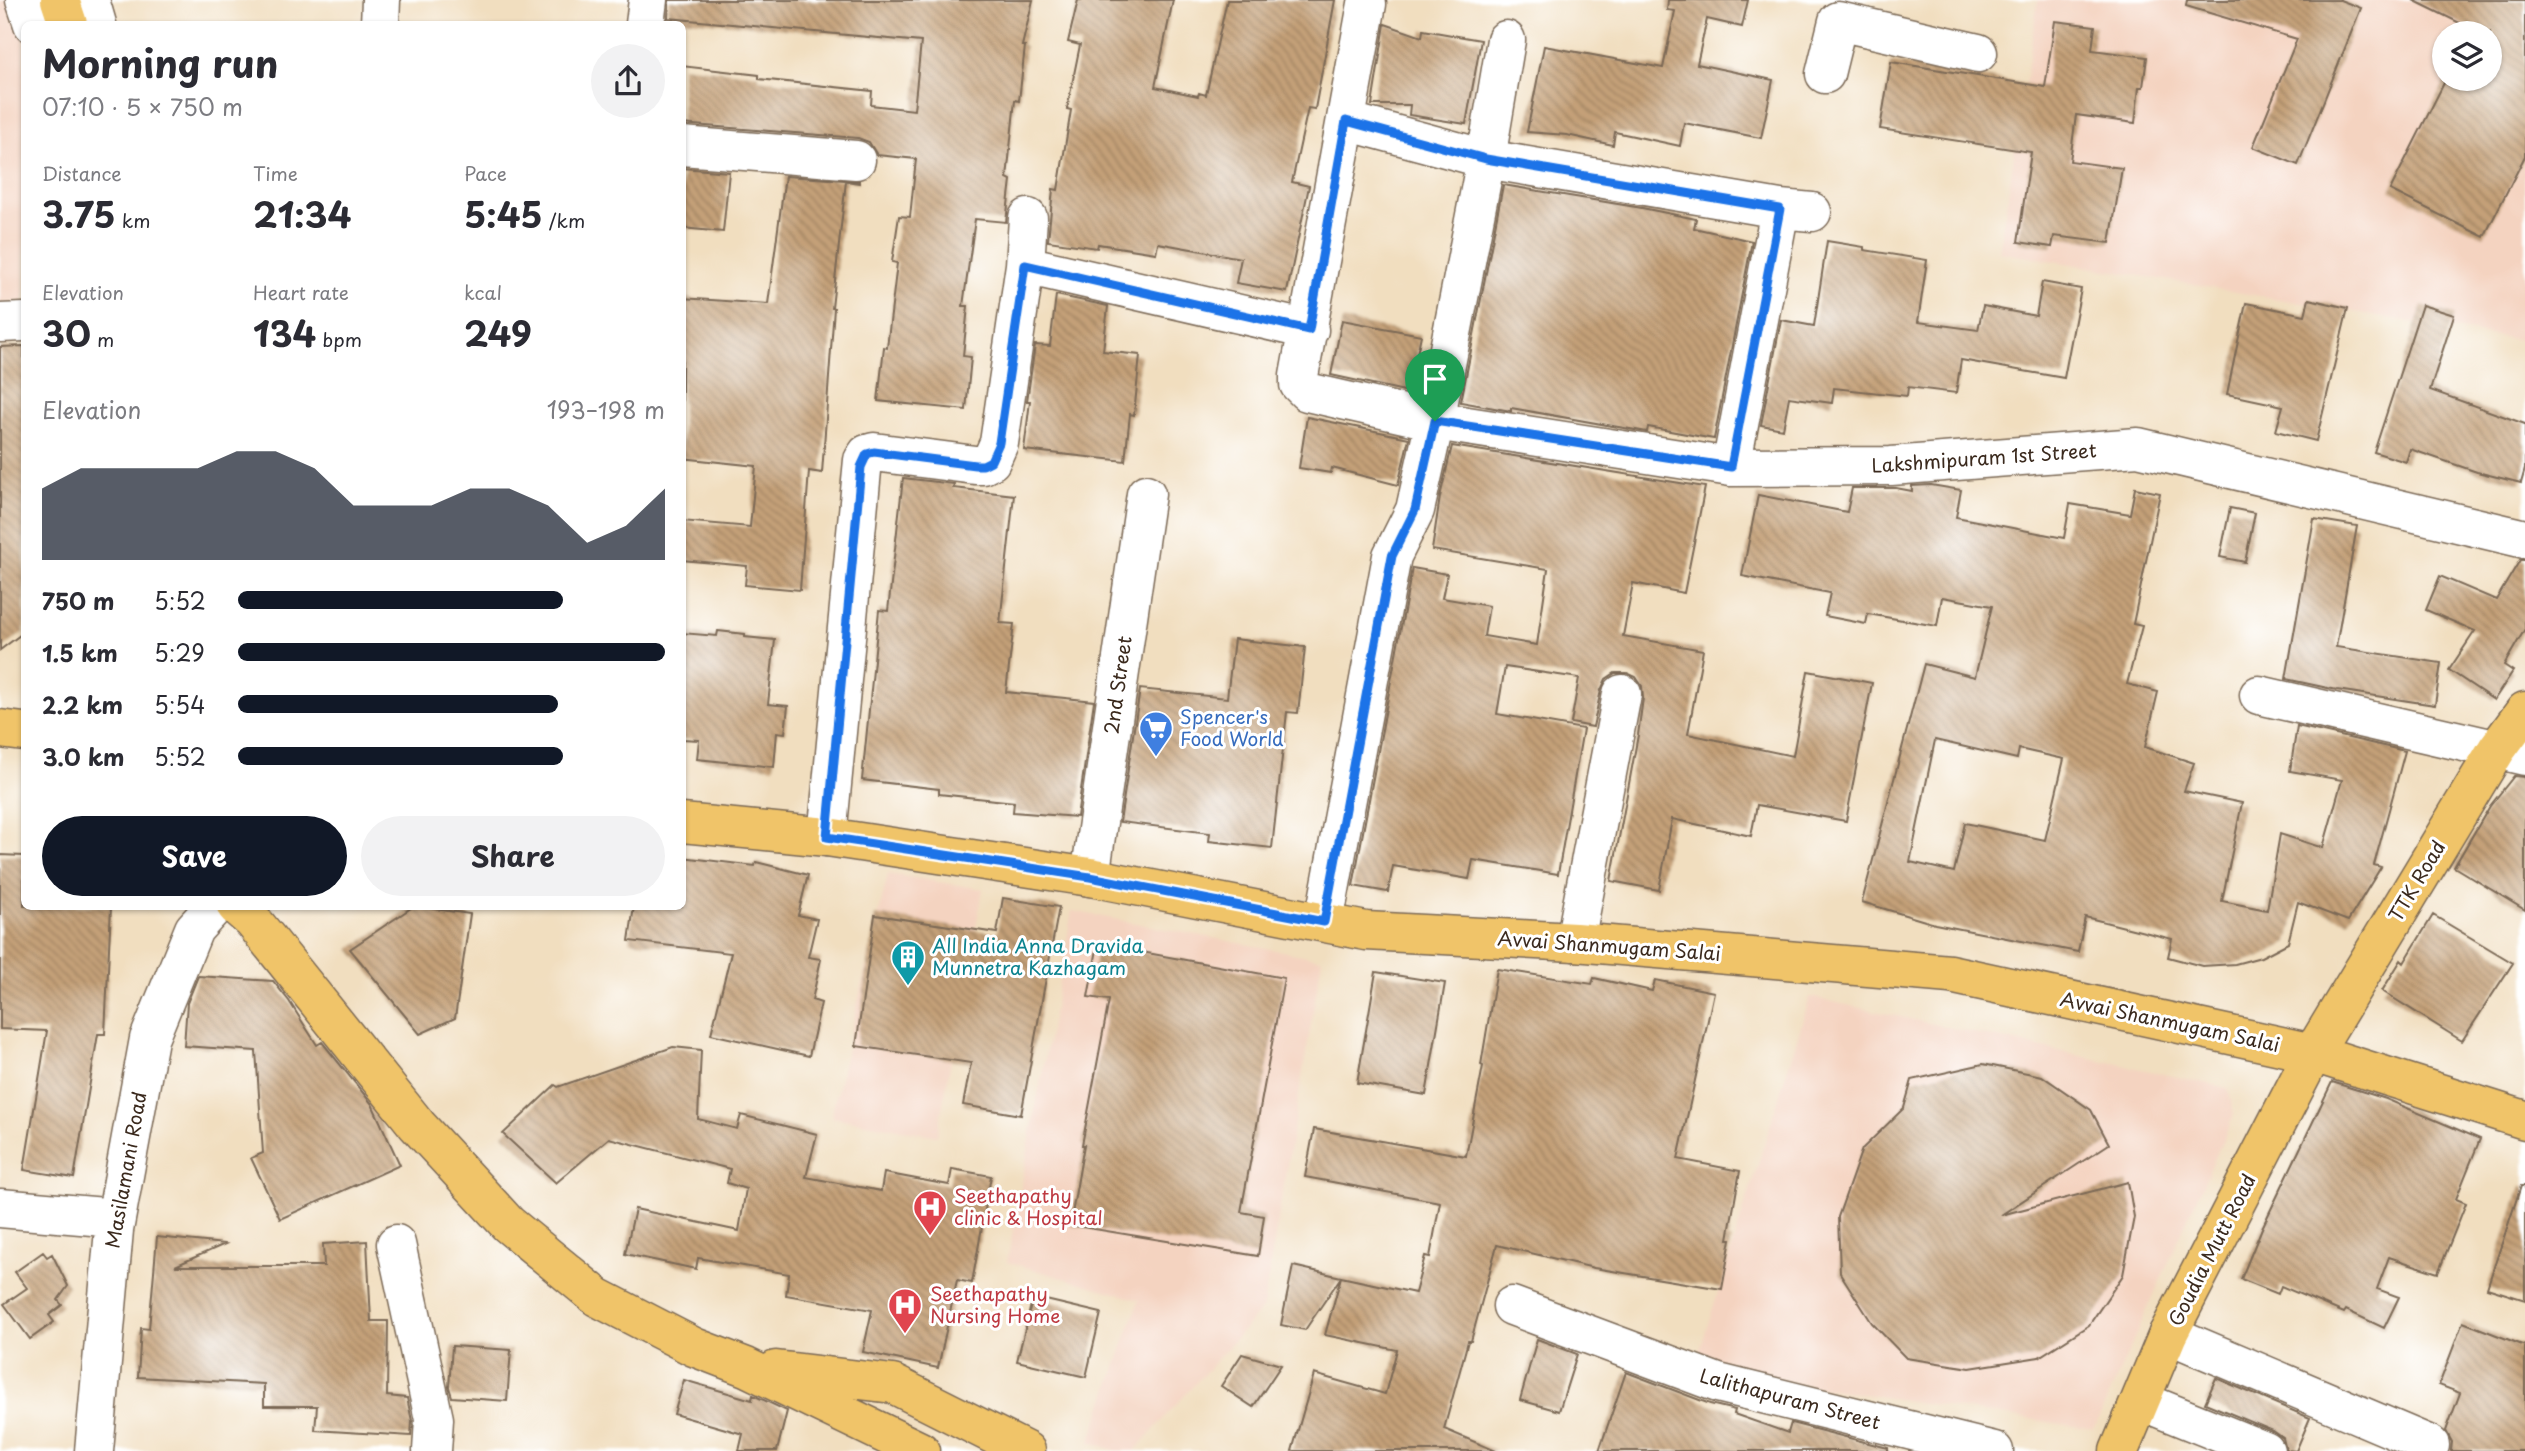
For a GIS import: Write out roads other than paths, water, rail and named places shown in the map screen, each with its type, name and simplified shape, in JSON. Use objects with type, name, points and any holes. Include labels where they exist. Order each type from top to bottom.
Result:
[{"type":"main road","points":[[60,0],[67,21]]},
{"type":"main road","name":"TTK Road","points":[[2313,1053],[2511,752],[2525,711]]},
{"type":"main road","points":[[0,729],[21,732]]},
{"type":"main road","name":"Avvai Shanmugam Salai","points":[[686,823],[827,837],[1090,877],[1366,931],[1575,943],[1950,974],[2313,1053],[2525,1120]]},
{"type":"main road","points":[[246,911],[417,1125],[508,1224],[597,1297],[694,1348],[746,1367],[920,1451]]},
{"type":"main road","name":"Goudia Mutt Road","points":[[2119,1451],[2168,1334],[2313,1053]]},
{"type":"main road","points":[[746,1367],[893,1384],[1026,1451]]},
{"type":"street","points":[[25,0],[32,21]]},
{"type":"street","points":[[90,0],[96,21]]},
{"type":"street","points":[[380,21],[381,0]]},
{"type":"street","points":[[645,21],[648,0]]},
{"type":"street","points":[[1025,265],[1309,330],[1367,4]]},
{"type":"street","points":[[1825,75],[1840,10],[1979,52]]},
{"type":"street","points":[[1324,922],[1392,556],[1415,510],[1435,421],[1486,159],[1506,40]]},
{"type":"street","points":[[1346,121],[1486,159],[1796,211],[1731,467]]},
{"type":"street","points":[[686,146],[856,160]]},
{"type":"street","points":[[827,837],[861,467],[867,454],[874,452],[975,465],[991,461],[999,443],[1025,265],[1028,218]]},
{"type":"street","points":[[0,323],[21,322]]},
{"type":"street","name":"Lakshmipuram 1st Street","points":[[1309,330],[1299,384],[1307,392],[1435,421],[1731,467],[1891,466],[2138,447],[2525,539]]},
{"type":"street","name":"2nd Street","points":[[1090,877],[1146,494]]},
{"type":"street","points":[[1575,943],[1622,694]]},
{"type":"street","points":[[2259,695],[2511,752]]},
{"type":"street","name":"Masilamani Road","points":[[94,1451],[116,1218],[149,1039],[194,929],[211,910]]},
{"type":"street","points":[[0,1208],[116,1218]]},
{"type":"street","points":[[396,1244],[433,1435]]},
{"type":"street","name":"Lalithapuram Street","points":[[1512,1306],[1718,1383],[1994,1451]]},
{"type":"street","points":[[2168,1334],[2430,1444]]},
{"type":"street","points":[[2141,1401],[2265,1451]]},
{"type":"place","name":"Spencer's Food World","points":[[1156,758]]},
{"type":"place","name":"All India Anna Dravida Munnetra Kazhagam","points":[[908,987]]},
{"type":"place","name":"Seethapathy clinic & Hospital","points":[[930,1237]]},
{"type":"place","name":"Seethapathy Nursing Home","points":[[905,1335]]}]
